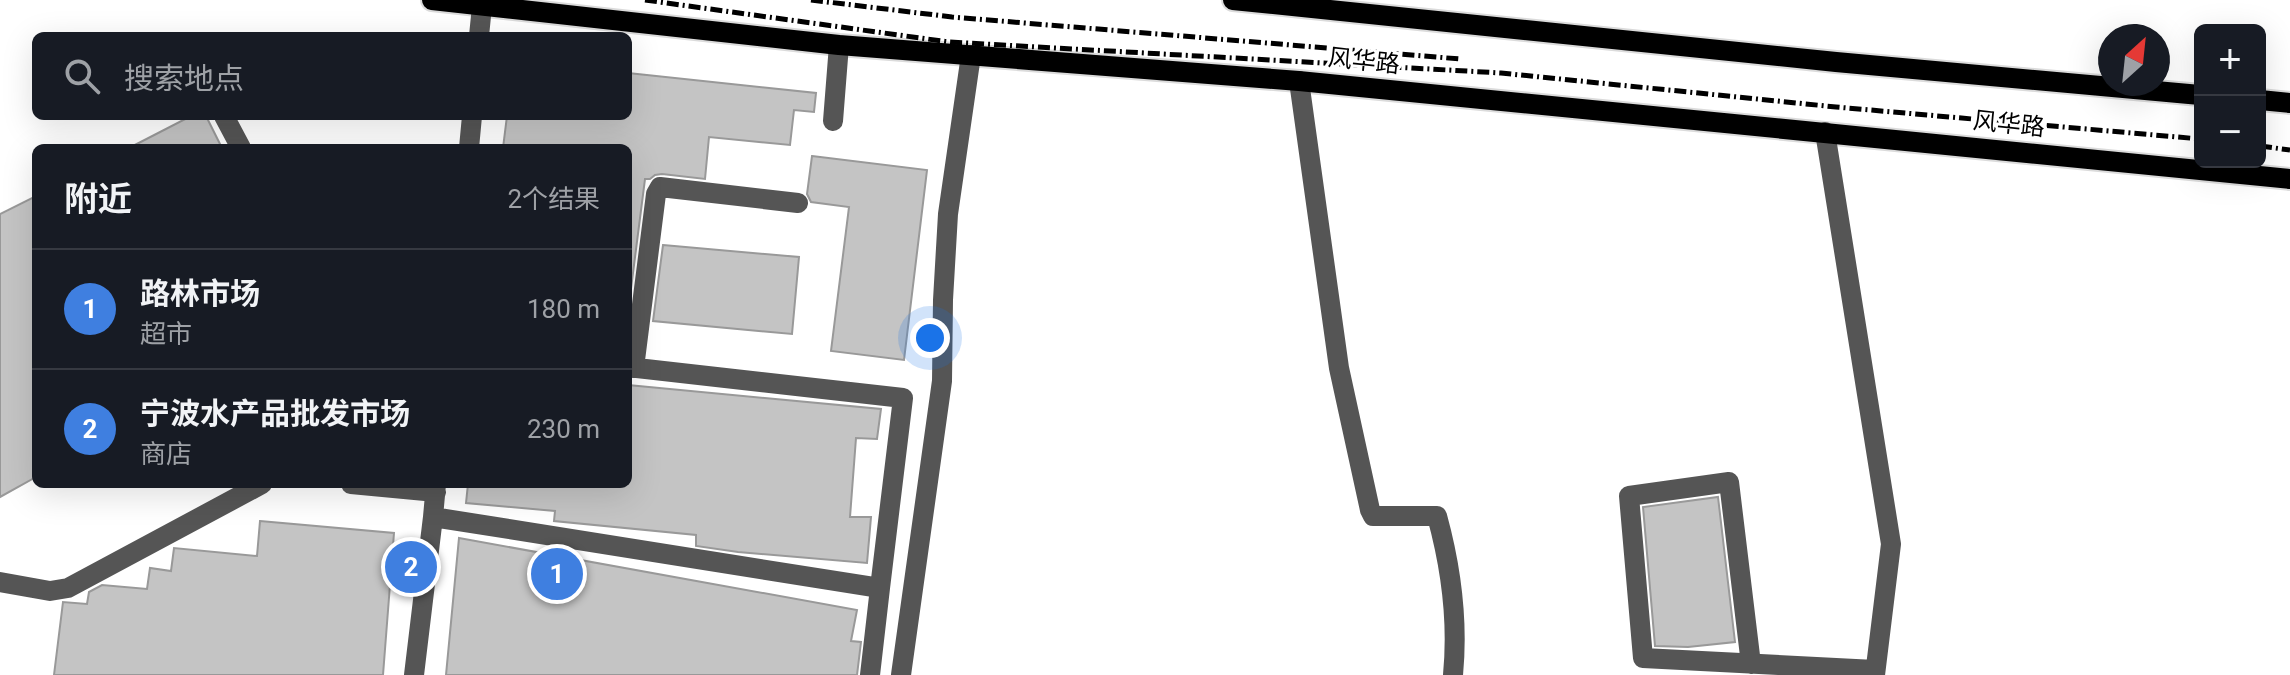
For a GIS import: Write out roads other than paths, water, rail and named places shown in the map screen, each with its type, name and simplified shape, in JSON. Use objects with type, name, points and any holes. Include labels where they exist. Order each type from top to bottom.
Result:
[{"type":"main road","name":"风华路","points":[[432,0],[839,45],[1299,81],[2290,179]]},
{"type":"main road","name":"风华路","points":[[1233,0],[1836,62],[2194,94]]},
{"type":"main road","points":[[2266,101],[2290,103]]},
{"type":"street","points":[[479,32],[482,6]]},
{"type":"street","points":[[833,121],[839,45]]},
{"type":"street","points":[[901,675],[942,381],[948,214],[971,55]]},
{"type":"street","points":[[1299,81],[1339,368],[1370,510],[1373,516],[1437,516],[1448,566],[1454,628],[1453,675]]},
{"type":"street","points":[[226,120],[239,144]]},
{"type":"street","points":[[469,144],[472,120]]},
{"type":"street","points":[[1751,664],[1729,482],[1629,496],[1643,658],[1875,672],[1891,544],[1825,132]]},
{"type":"street","points":[[632,360],[656,194],[660,187],[798,203]]},
{"type":"street","points":[[632,367],[903,398],[870,675]]},
{"type":"street","points":[[0,582],[50,591],[68,588],[255,488]]},
{"type":"street","points":[[414,675],[436,488]]},
{"type":"street","points":[[433,517],[880,588]]},
{"type":"railway","points":[[645,0],[949,42],[1501,73],[2194,138]]},
{"type":"railway","points":[[811,0],[952,17],[1460,59]]},
{"type":"railway","points":[[2266,147],[2290,150]]},
{"type":"place","name":"宁波水产品批发市场","points":[[411,567]]},
{"type":"place","name":"路林市场","points":[[557,574]]}]
